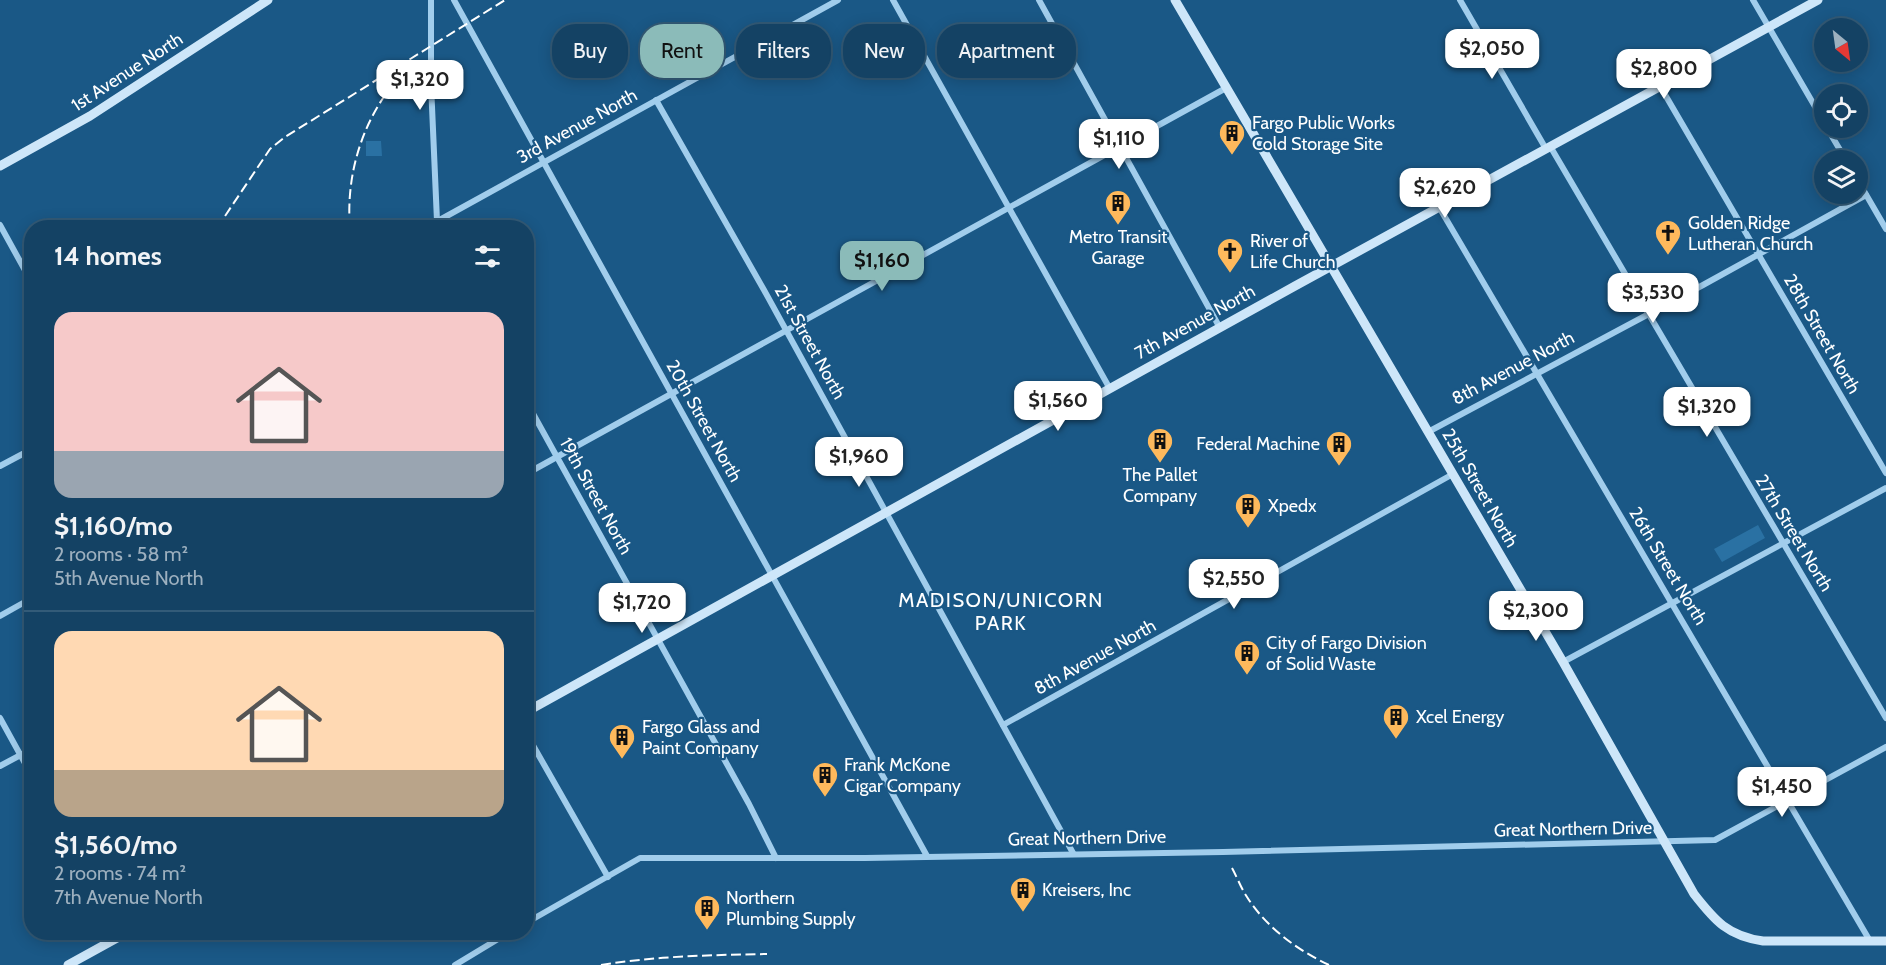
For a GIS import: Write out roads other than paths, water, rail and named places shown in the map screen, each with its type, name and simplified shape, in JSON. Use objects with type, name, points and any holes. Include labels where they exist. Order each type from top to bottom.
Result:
[{"type":"street","name":"1st Avenue North","points":[[0,166],[90,116],[268,0]]},
{"type":"street","points":[[431,0],[431,84],[437,220]]},
{"type":"street","name":"20th Street North","points":[[454,0],[927,856]]},
{"type":"street","name":"3rd Avenue North","points":[[439,220],[838,0]]},
{"type":"street","points":[[893,0],[1110,389]]},
{"type":"street","points":[[1039,0],[1220,328]]},
{"type":"street","name":"25th Street North","points":[[1175,0],[1563,662],[1694,894],[1717,923],[1727,930],[1751,939],[1886,941]]},
{"type":"street","name":"27th Street North","points":[[1460,0],[1648,313],[1886,718]]},
{"type":"street","points":[[1753,0],[1814,105]]},
{"type":"street","name":"7th Avenue North","points":[[534,708],[1331,266],[1818,0]]},
{"type":"street","name":"28th Street North","points":[[1660,86],[1886,473]]},
{"type":"street","points":[[534,470],[1226,87]]},
{"type":"street","name":"21st Street North","points":[[656,100],[786,331],[1073,854]]},
{"type":"street","points":[[1868,198],[1886,229]]},
{"type":"street","name":"8th Avenue North","points":[[1428,432],[1850,204]]},
{"type":"street","name":"26th Street North","points":[[1439,207],[1870,941]]},
{"type":"street","points":[[0,225],[24,268]]},
{"type":"street","name":"19th Street North","points":[[534,415],[749,804],[776,858]]},
{"type":"street","points":[[0,466],[24,453]]},
{"type":"street","name":"8th Avenue North","points":[[1003,725],[1453,474]]},
{"type":"street","points":[[1563,662],[1886,488]]},
{"type":"street","points":[[0,616],[24,602]]},
{"type":"street","points":[[0,718],[24,762]]},
{"type":"street","points":[[534,747],[608,877]]},
{"type":"street","name":"Great Northern Drive","points":[[534,919],[640,858],[1073,854],[1715,840],[1886,747]]},
{"type":"street","points":[[0,766],[24,753]]},
{"type":"street","points":[[68,965],[111,940]]},
{"type":"street","points":[[455,965],[496,940]]},
{"type":"railway","points":[[222,220],[270,149],[285,137],[505,0]]},
{"type":"railway","points":[[350,220],[351,183],[362,139],[382,99],[411,65]]},
{"type":"railway","points":[[1232,868],[1247,897],[1263,918],[1294,945],[1329,965]]},
{"type":"railway","points":[[601,965],[663,958],[767,954]]},
{"type":"place","name":"Fargo Public Works Cold Storage Site","points":[[1232,156]]},
{"type":"place","name":"Metro Transit Garage","points":[[1118,226]]},
{"type":"place","name":"Golden Ridge Lutheran Church","points":[[1668,256]]},
{"type":"place","name":"River of Life Church","points":[[1230,274]]},
{"type":"place","name":"The Pallet Company","points":[[1160,464]]},
{"type":"place","name":"Federal Machine","points":[[1339,467]]},
{"type":"place","name":"Xpedx","points":[[1248,529]]},
{"type":"place","name":"City of Fargo Division of Solid Waste","points":[[1247,676]]},
{"type":"place","name":"Xcel Energy","points":[[1396,740]]},
{"type":"place","name":"Fargo Glass and Paint Company","points":[[622,760]]},
{"type":"place","name":"Frank McKone Cigar Company","points":[[825,798]]},
{"type":"place","name":"Kreisers, Inc","points":[[1023,913]]},
{"type":"place","name":"Northern Plumbing Supply","points":[[707,931]]},
{"type":"district","name":"MADISON/UNICORN PARK","points":[[1001,612]]}]
